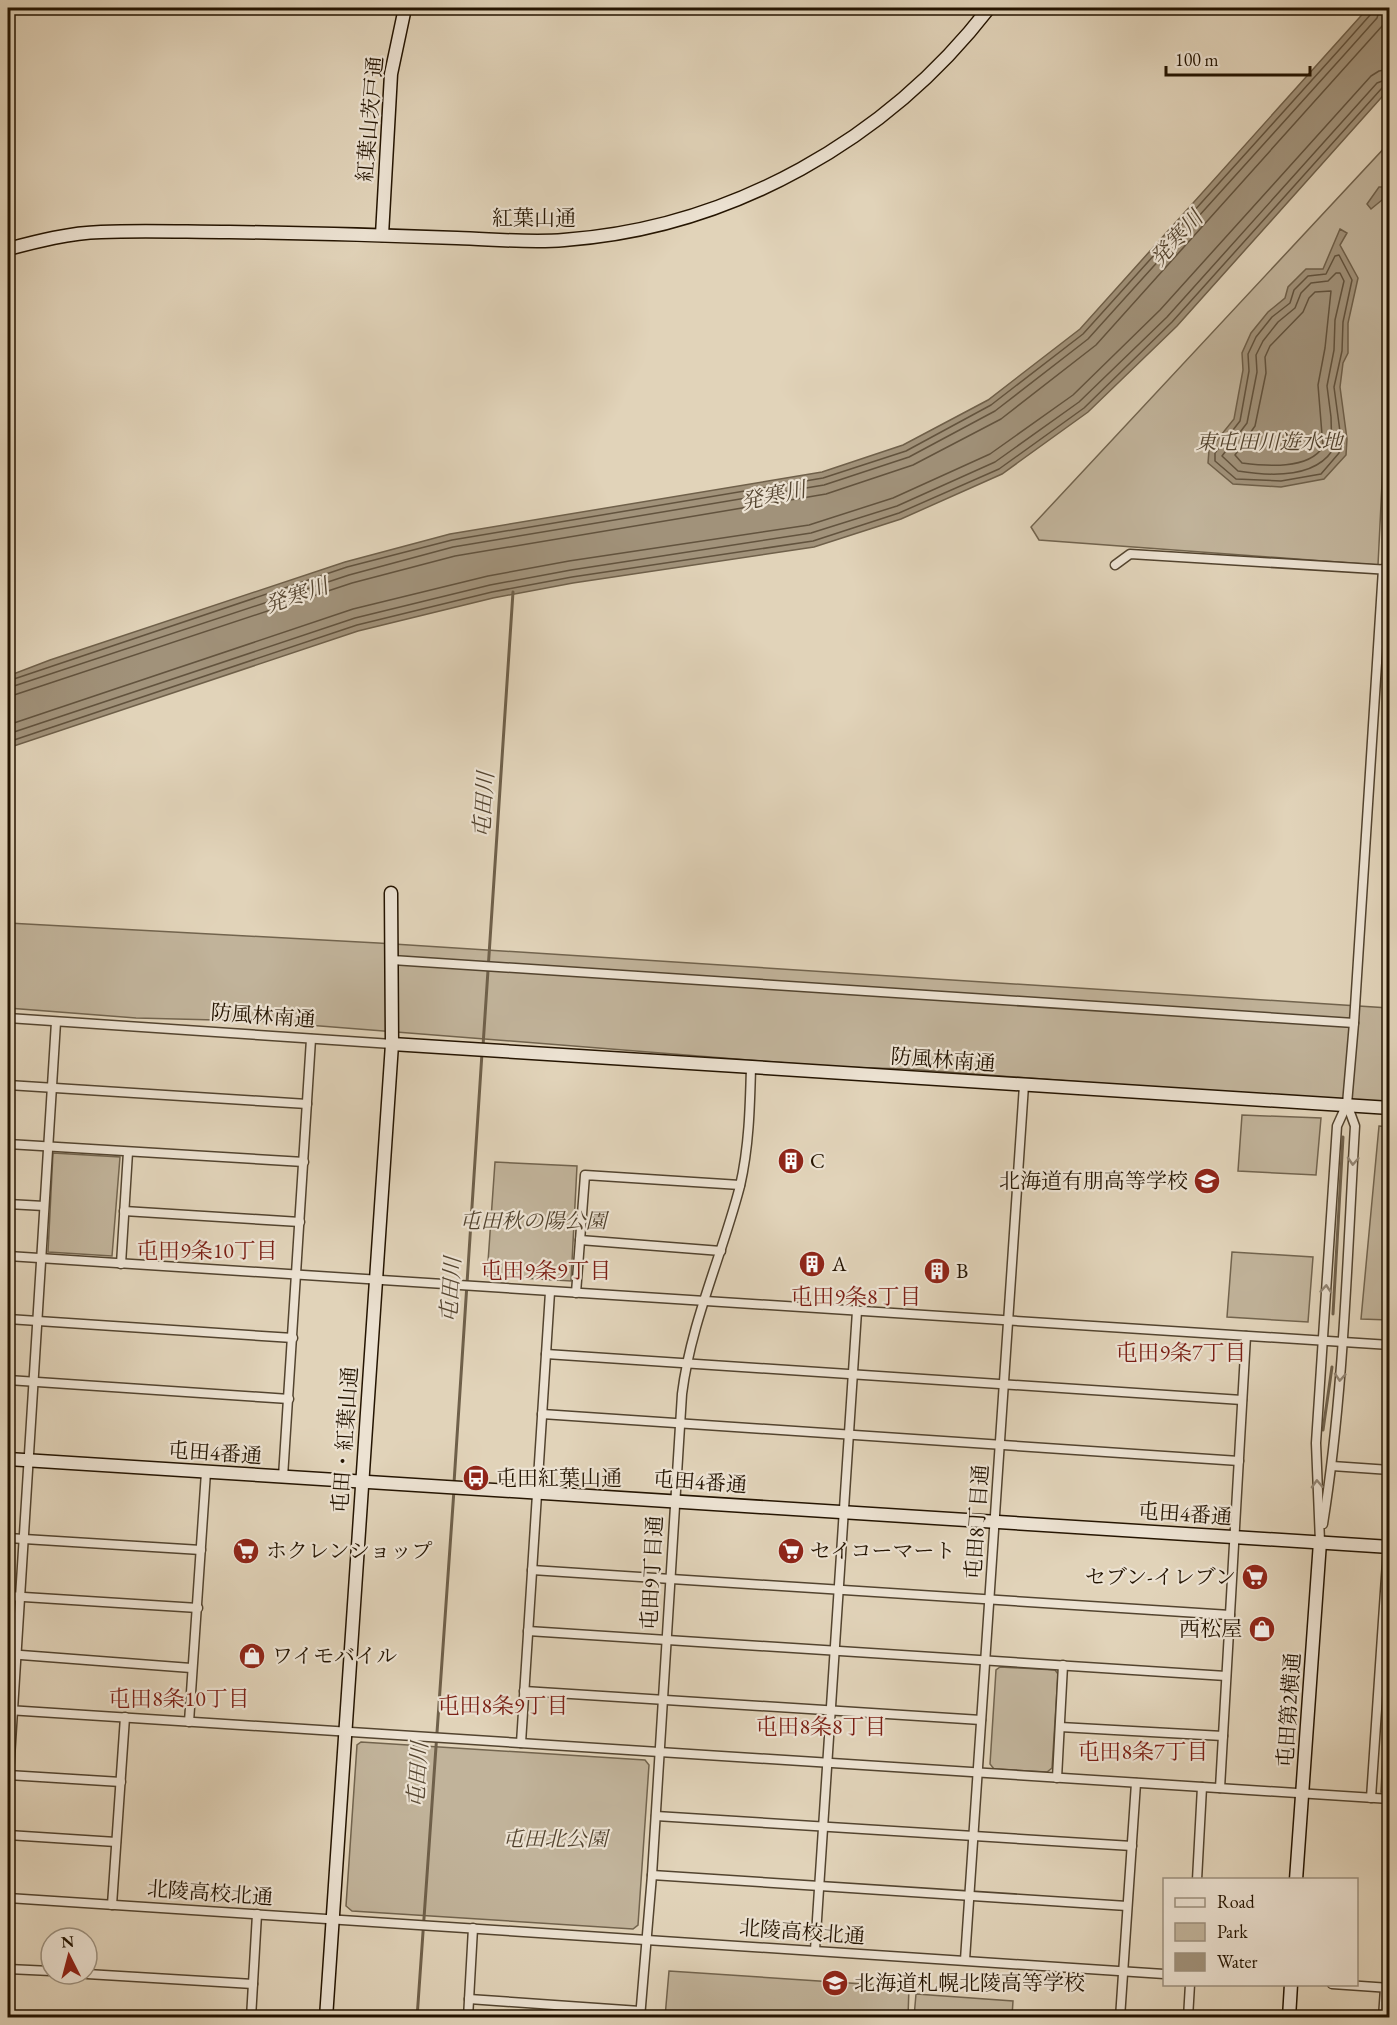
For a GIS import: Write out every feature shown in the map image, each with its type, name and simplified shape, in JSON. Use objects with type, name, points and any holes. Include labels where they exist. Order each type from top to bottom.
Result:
[{"type":"street","name":"紅葉山茨戸通","points":[[382,236],[391,74],[405,8]]},
{"type":"street","name":"紅葉山通","points":[[8,249],[48,238],[100,232],[561,240],[611,235],[675,220],[731,202],[777,182],[840,146],[904,99],[960,45],[989,8]]},
{"type":"street","points":[[1115,565],[1130,554],[1386,570],[1347,1104],[1337,1126],[1316,1443],[1320,1542]]},
{"type":"street","name":"屯田・紅葉山通","points":[[326,2018],[393,1044],[391,894]]},
{"type":"street","points":[[392,960],[1354,1023]]},
{"type":"street","name":"防風林南通","points":[[8,1017],[467,1050],[1389,1108]]},
{"type":"street","points":[[8,1790],[12,1654],[20,1597],[56,1022]]},
{"type":"street","points":[[283,1477],[311,1039]]},
{"type":"street","name":"屯田9丁目通","points":[[640,2014],[656,1816],[679,1425],[686,1364],[702,1301],[721,1251],[740,1185],[750,1119],[751,1067]]},
{"type":"street","points":[[8,1085],[307,1104]]},
{"type":"street","name":"屯田8丁目通","points":[[965,1960],[1024,1085]]},
{"type":"street","points":[[1320,1542],[1332,1466],[1343,1342],[1355,1126],[1347,1104]]},
{"type":"street","points":[[8,1144],[304,1162]]},
{"type":"street","points":[[121,1264],[128,1152]]},
{"type":"street","points":[[576,1293],[585,1175],[740,1185]]},
{"type":"street","points":[[8,1204],[45,1206]]},
{"type":"street","points":[[124,1211],[300,1222]]},
{"type":"street","points":[[580,1240],[721,1251]]},
{"type":"street","points":[[8,1256],[1389,1345]]},
{"type":"street","points":[[521,1743],[550,1292]]},
{"type":"street","points":[[815,1950],[857,1311]]},
{"type":"street","points":[[8,1319],[293,1338]]},
{"type":"street","points":[[1220,1788],[1246,1336]]},
{"type":"street","points":[[546,1354],[1242,1400]]},
{"type":"street","points":[[8,1380],[289,1399]]},
{"type":"street","points":[[542,1414],[1239,1461]]},
{"type":"street","name":"屯田4番通","points":[[8,1459],[1389,1547]]},
{"type":"street","points":[[1332,1466],[1389,1470]]},
{"type":"street","points":[[189,1722],[206,1472]]},
{"type":"street","points":[[8,1538],[201,1550]]},
{"type":"street","name":"屯田第2横通","points":[[1296,1878],[1320,1542]]},
{"type":"street","points":[[1371,1798],[1389,1547]]},
{"type":"street","points":[[532,1570],[1230,1615]]},
{"type":"street","points":[[8,1596],[198,1608]]},
{"type":"street","points":[[528,1631],[1226,1676]]},
{"type":"street","points":[[12,1654],[191,1668]]},
{"type":"street","points":[[1057,1778],[1063,1665]]},
{"type":"street","points":[[524,1691],[981,1720]]},
{"type":"street","points":[[10,1710],[1389,1799]]},
{"type":"street","points":[[112,1905],[125,1717]]},
{"type":"street","points":[[1060,1727],[1223,1737]]},
{"type":"street","points":[[8,1775],[121,1782]]},
{"type":"street","points":[[1120,2018],[1136,1783]]},
{"type":"street","points":[[1197,1878],[1202,1787]]},
{"type":"street","points":[[656,1816],[1132,1846]]},
{"type":"street","points":[[8,1835],[116,1842]]},
{"type":"street","points":[[652,1875],[1127,1906]]},
{"type":"street","name":"北陵高校北通","points":[[8,1898],[1163,1974]]},
{"type":"street","points":[[251,2018],[257,1914]]},
{"type":"street","points":[[468,2018],[473,1928]]},
{"type":"street","points":[[8,1969],[39,1970]]},
{"type":"street","points":[[99,1975],[253,1984]]},
{"type":"street","points":[[1188,2018],[1190,1986]]},
{"type":"street","points":[[1288,2018],[1291,1986]]},
{"type":"street","points":[[1358,1986],[1387,1988],[1383,2018]]},
{"type":"street","points":[[469,1999],[640,2014]]},
{"type":"green space","name":"東屯田川遊水地","points":[[1389,143],[1389,341],[1378,565],[1039,540],[1031,527]]},
{"type":"green space","points":[[8,923],[378,943],[1389,1008],[1389,1105],[908,1069],[838,1067],[257,1021],[136,1018],[8,1008]]},
{"type":"green space","points":[[1242,1115],[1321,1118],[1316,1175],[1238,1171]]},
{"type":"green space","points":[[1379,1126],[1389,1127],[1389,1320],[1361,1319]]},
{"type":"green space","points":[[53,1153],[120,1157],[112,1256],[48,1252]]},
{"type":"green space","name":"屯田秋の陽公園","points":[[495,1162],[577,1166],[571,1281],[487,1276]]},
{"type":"green space","points":[[1232,1252],[1313,1257],[1308,1322],[1227,1317]]},
{"type":"green space","points":[[1389,1635],[1389,1792],[1381,1792]]},
{"type":"green space","points":[[1000,1667],[1055,1670],[1058,1674],[1052,1768],[1047,1772],[994,1769],[990,1764],[996,1670]]},
{"type":"green space","name":"屯田北公園","points":[[361,1742],[645,1760],[649,1765],[638,1925],[633,1929],[352,1911],[346,1906],[357,1745]]},
{"type":"green space","points":[[669,1971],[909,1987],[908,2017],[665,2017]]},
{"type":"green space","points":[[916,1994],[1013,2001],[1012,2017],[914,2017]]},
{"type":"water","name":"発寒川","points":[[1368,8],[1389,8],[1389,89],[1177,326],[1088,412],[1002,474],[901,519],[814,547],[573,583],[493,598],[358,631],[8,748],[8,676],[50,660],[345,562],[450,534],[822,472],[903,445],[988,400],[1080,329]]},
{"type":"water","points":[[1379,187],[1389,187],[1389,203],[1382,200],[1371,209],[1367,204]]},
{"type":"water","points":[[1340,229],[1347,233],[1340,245],[1358,278],[1348,323],[1348,353],[1343,363],[1340,387],[1347,439],[1346,455],[1324,479],[1281,487],[1233,484],[1208,463],[1209,450],[1234,419],[1243,370],[1242,353],[1251,333],[1268,312],[1285,298],[1288,287],[1306,269],[1323,269]]},
{"type":"waterway","points":[[1385,554],[1390,474]]},
{"type":"waterway","name":"屯田川","points":[[483,1046],[513,592]]},
{"type":"waterway","name":"屯田川","points":[[454,1483],[482,1053]]},
{"type":"waterway","points":[[1333,1314],[1343,1137]]},
{"type":"waterway","points":[[1323,1430],[1332,1367]]},
{"type":"waterway","name":"屯田川","points":[[417,2018],[454,1490]]},
{"type":"place","name":"C","points":[[791,1161]]},
{"type":"place","name":"北海道有朋高等学校","points":[[1207,1181]]},
{"type":"place","name":"A","points":[[812,1264]]},
{"type":"place","name":"B","points":[[937,1271]]},
{"type":"place","name":"屯田紅葉山通","points":[[476,1478]]},
{"type":"place","name":"ホクレンショップ","points":[[246,1551]]},
{"type":"place","name":"セイコーマート","points":[[791,1551]]},
{"type":"place","name":"セブン-イレブン","points":[[1255,1577]]},
{"type":"place","name":"西松屋","points":[[1262,1629]]},
{"type":"place","name":"ワイモバイル","points":[[252,1656]]},
{"type":"place","name":"北海道札幌北陵高等学校","points":[[835,1983]]},
{"type":"district","name":"屯田9条10丁目","points":[[207,1250]]},
{"type":"district","name":"屯田9条9丁目","points":[[546,1270]]},
{"type":"district","name":"屯田9条8丁目","points":[[856,1296]]},
{"type":"district","name":"屯田9条7丁目","points":[[1181,1352]]},
{"type":"district","name":"屯田8条10丁目","points":[[179,1698]]},
{"type":"district","name":"屯田8条9丁目","points":[[503,1705]]},
{"type":"district","name":"屯田8条8丁目","points":[[821,1726]]},
{"type":"district","name":"屯田8条7丁目","points":[[1143,1751]]}]
